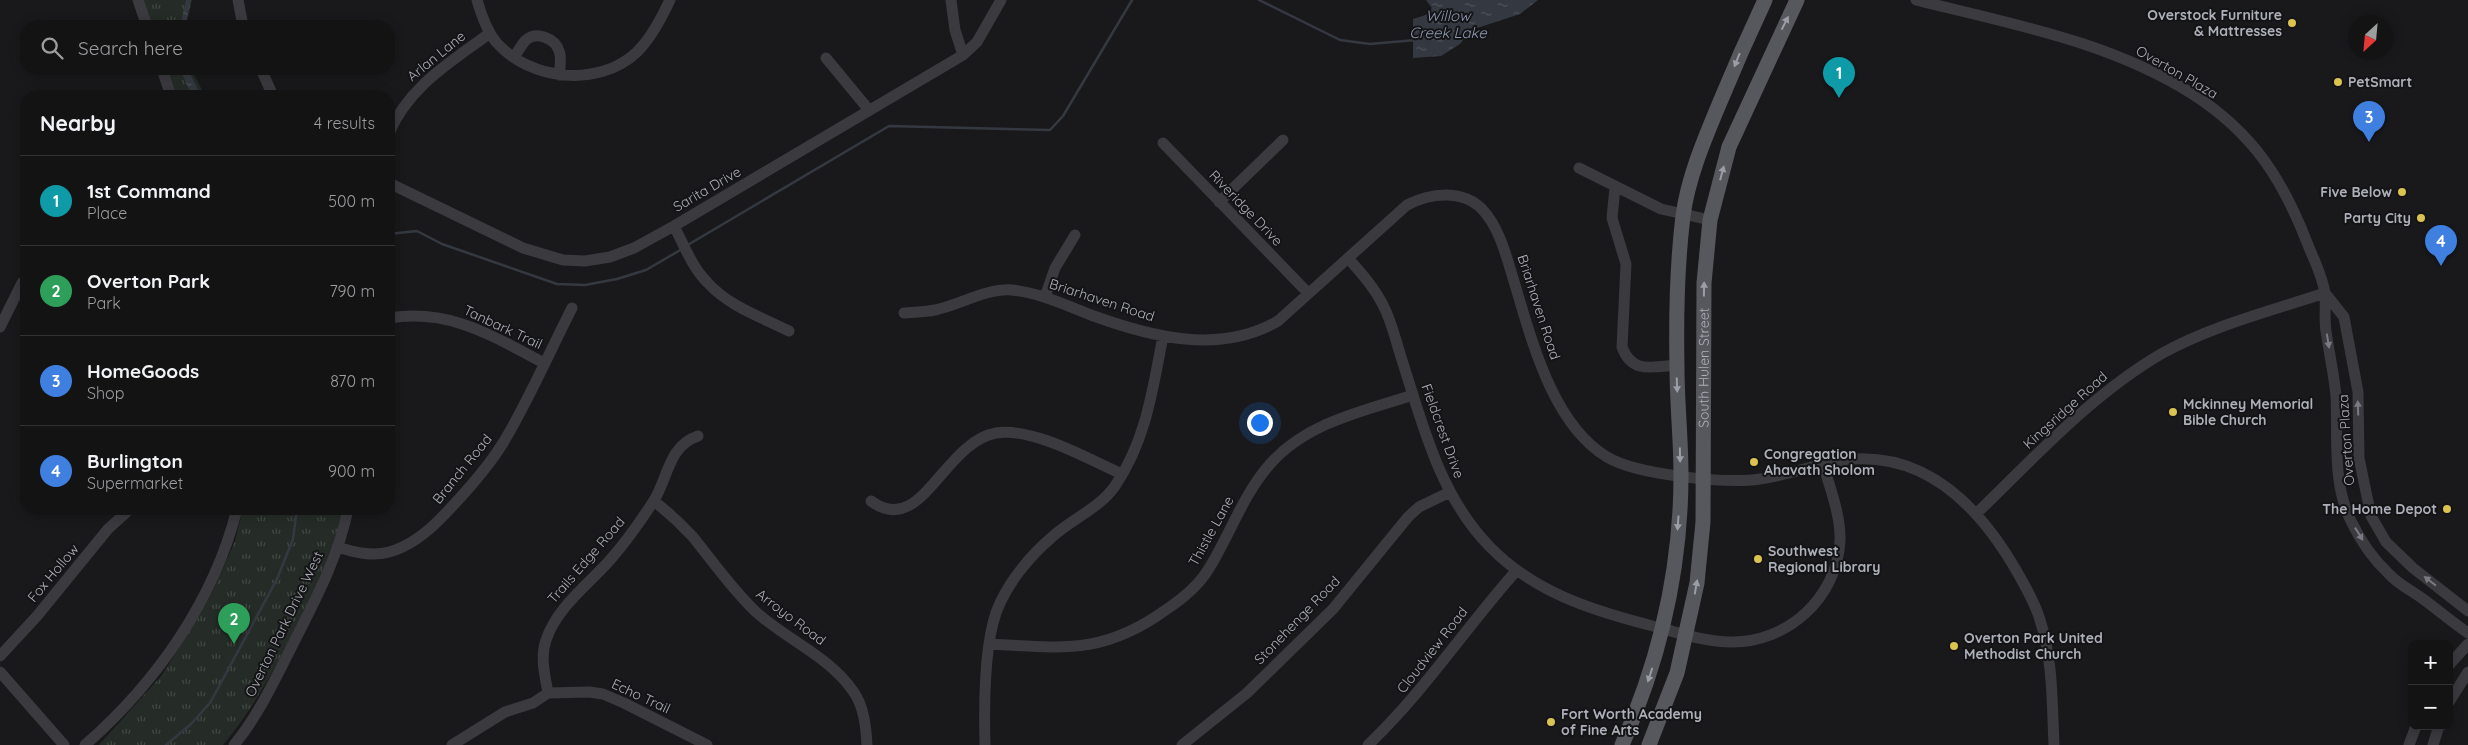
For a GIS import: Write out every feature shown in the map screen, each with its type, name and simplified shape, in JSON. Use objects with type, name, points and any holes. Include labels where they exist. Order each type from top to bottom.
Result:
[{"type":"main road","name":"South Hulen Street","points":[[1622,745],[1646,685],[1664,629],[1675,567],[1681,476],[1676,365],[1679,266],[1683,214],[1708,130],[1744,43],[1765,0]]},
{"type":"main road","name":"South Hulen Street","points":[[1649,745],[1670,696],[1687,635],[1698,583],[1703,477],[1704,283],[1710,220],[1729,147],[1797,0]]},
{"type":"street","points":[[138,0],[145,20]]},
{"type":"street","points":[[238,0],[242,20]]},
{"type":"street","points":[[477,0],[490,33],[496,42],[523,64],[559,75],[583,76],[602,72],[621,63],[637,52],[654,30],[670,0]]},
{"type":"street","points":[[951,0],[955,30],[963,55]]},
{"type":"street","name":"Sarita Drive","points":[[395,186],[535,254],[563,260],[585,261],[610,257],[676,231],[869,110],[963,55],[977,42],[1001,0]]},
{"type":"street","name":"Overton Plaza","points":[[1916,0],[2088,44],[2153,72],[2195,96],[2236,127],[2274,172],[2296,213],[2325,293],[2344,317],[2357,385],[2360,458],[2371,516],[2386,542],[2413,568],[2468,611]]},
{"type":"street","name":"Arlan Lane","points":[[395,122],[410,96],[426,80],[490,33]]},
{"type":"street","points":[[514,57],[527,39],[537,35],[550,39],[559,49],[561,63],[559,75]]},
{"type":"street","points":[[826,58],[869,110]]},
{"type":"street","points":[[164,75],[170,90]]},
{"type":"street","points":[[264,75],[270,90]]},
{"type":"street","points":[[1219,202],[1283,140]]},
{"type":"street","name":"Riveridge Drive","points":[[1163,143],[1308,293]]},
{"type":"street","points":[[1579,168],[1661,209],[1710,220]]},
{"type":"street","points":[[1615,187],[1612,218],[1626,264],[1622,346],[1626,359],[1636,365],[1649,368],[1676,365]]},
{"type":"street","name":"Briarhaven Road","points":[[904,313],[934,310],[1009,290],[1045,297],[1102,319],[1164,336],[1210,341],[1227,340],[1259,332],[1278,321],[1407,205],[1420,198],[1445,194],[1474,203],[1483,210],[1491,222],[1505,251],[1533,345],[1570,424],[1597,451],[1626,467],[1681,476],[1733,481],[1761,479],[1846,460],[1873,459],[1907,466],[1945,485],[1977,512],[2004,548],[2031,595],[2041,620],[2050,669],[2054,745]]},
{"type":"street","points":[[676,231],[706,282],[723,297],[789,332]]},
{"type":"street","points":[[1045,297],[1055,268],[1075,235]]},
{"type":"street","name":"Fieldcrest Drive","points":[[1348,258],[1365,277],[1383,305],[1428,441],[1450,492],[1468,522],[1480,536],[1517,570],[1572,602],[1604,614],[1723,642],[1756,640],[1792,624],[1820,597],[1835,565],[1840,540],[1836,513],[1823,464]]},
{"type":"street","points":[[0,327],[20,286]]},
{"type":"street","name":"Overton Plaza","points":[[2325,293],[2324,318],[2336,394],[2337,456],[2342,496],[2350,520],[2372,555],[2389,575],[2468,633]]},
{"type":"street","name":"Kingsridge Road","points":[[1977,512],[2090,404],[2161,354],[2216,330],[2325,293]]},
{"type":"street","name":"Branch Road","points":[[337,547],[374,554],[402,548],[424,534],[462,496],[503,443],[572,308]]},
{"type":"street","name":"Tanbark Trail","points":[[395,317],[413,314],[454,320],[494,337],[544,363]]},
{"type":"street","points":[[985,745],[984,710],[990,644],[1000,602],[1040,546],[1060,529],[1101,501],[1122,474],[1138,444],[1164,336]]},
{"type":"street","name":"Thistle Lane","points":[[990,644],[1082,647],[1122,636],[1151,621],[1195,587],[1207,571],[1249,492],[1272,462],[1299,439],[1334,420],[1413,395]]},
{"type":"street","points":[[871,501],[887,511],[906,508],[917,502],[962,450],[994,433],[1013,432],[1032,435],[1122,474]]},
{"type":"street","name":"Trails Edge Road","points":[[548,693],[542,658],[546,640],[560,612],[610,560],[654,501],[675,453],[689,439],[698,436]]},
{"type":"street","name":"Stonehenge Road","points":[[1182,745],[1248,693],[1333,609],[1408,517],[1419,507],[1450,492]]},
{"type":"street","name":"Arroyo Road","points":[[654,501],[693,537],[736,593],[758,614],[831,666],[846,680],[862,708],[867,745]]},
{"type":"street","name":"Fox Hollow","points":[[0,656],[37,616],[108,529],[123,515]]},
{"type":"street","points":[[85,745],[154,674],[191,619],[223,551],[235,515]]},
{"type":"street","name":"Overton Park Drive West","points":[[234,745],[258,712],[326,579],[346,515]]},
{"type":"street","name":"Cloudview Road","points":[[1368,745],[1399,716],[1485,606],[1517,570]]},
{"type":"street","points":[[2453,661],[2468,644]]},
{"type":"street","points":[[0,672],[64,745]]},
{"type":"street","points":[[2453,696],[2468,672]]},
{"type":"street","points":[[452,745],[505,712],[533,703],[548,693]]},
{"type":"street","name":"Echo Trail","points":[[548,693],[603,694],[707,745]]},
{"type":"street","points":[[2408,745],[2414,730]]},
{"type":"street","points":[[2433,745],[2439,730]]},
{"type":"green space","points":[[143,0],[192,0],[187,20],[150,20]]},
{"type":"green space","points":[[169,75],[194,75],[202,90],[175,90]]},
{"type":"green space","points":[[242,515],[342,515],[334,540],[316,585],[295,629],[262,689],[223,745],[99,745],[162,675],[201,613],[215,587],[235,541]]},
{"type":"water","points":[[186,0],[191,0],[186,20],[181,20]]},
{"type":"water","name":"Willow Creek Lake","points":[[1426,0],[1538,0],[1520,14],[1471,30],[1460,44],[1441,56],[1413,58],[1413,19],[1426,15],[1432,8]]},
{"type":"water","points":[[183,75],[191,75],[198,90],[189,90]]},
{"type":"waterway","points":[[686,246],[889,126],[1050,130],[1063,116],[1132,0]]},
{"type":"waterway","points":[[1259,0],[1340,40],[1370,44],[1416,40]]},
{"type":"waterway","points":[[395,233],[417,231],[442,244],[557,284],[585,285],[617,279],[646,270],[682,249]]},
{"type":"waterway","points":[[166,745],[191,724],[210,703],[277,579],[293,539],[296,515]]},
{"type":"place","name":"Overstock Furniture & Mattresses","points":[[2292,23]]},
{"type":"place","name":"PetSmart","points":[[2338,82]]},
{"type":"place","name":"1st Command","points":[[1839,98]]},
{"type":"place","name":"HomeGoods","points":[[2369,142]]},
{"type":"place","name":"Five Below","points":[[2402,192]]},
{"type":"place","name":"Party City","points":[[2421,218]]},
{"type":"place","name":"Burlington","points":[[2441,266]]},
{"type":"place","name":"Mckinney Memorial Bible Church","points":[[2173,412]]},
{"type":"place","name":"Congregation Ahavath Sholom","points":[[1754,462]]},
{"type":"place","name":"The Home Depot","points":[[2447,509]]},
{"type":"place","name":"Southwest Regional Library","points":[[1758,559]]},
{"type":"place","name":"Overton Park","points":[[234,644]]},
{"type":"place","name":"Overton Park United Methodist Church","points":[[1954,646]]},
{"type":"place","name":"Fort Worth Academy of Fine Arts","points":[[1551,722]]}]
